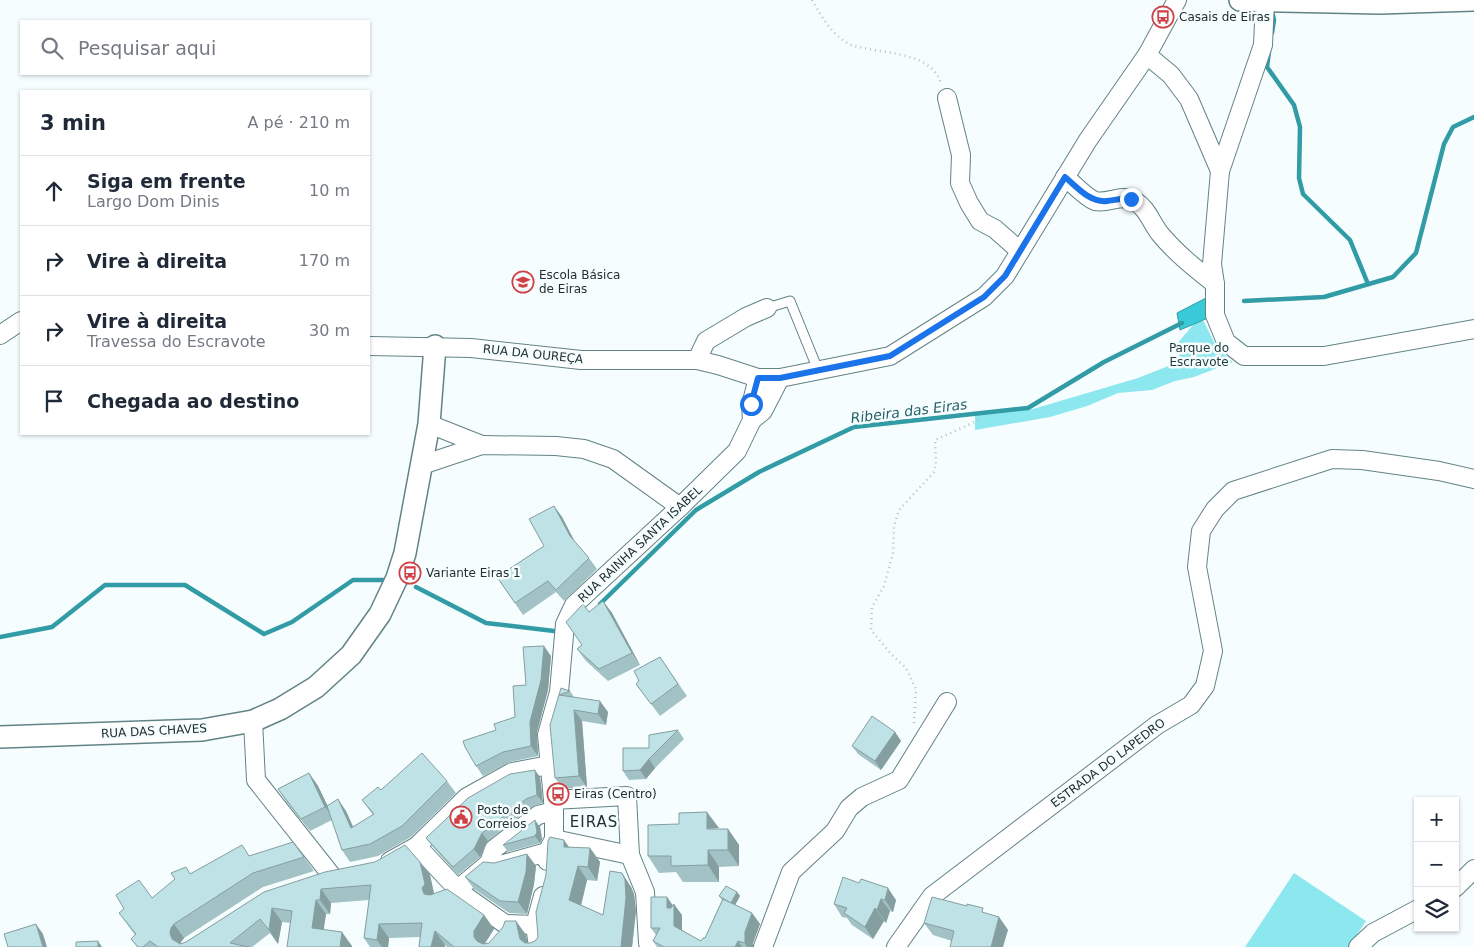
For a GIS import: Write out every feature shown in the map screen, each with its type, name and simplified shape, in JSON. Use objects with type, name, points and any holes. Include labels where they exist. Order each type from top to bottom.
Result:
[{"type":"street","name":"RUA DA OUREÇA","points":[[370,346],[471,348],[581,360],[696,360],[758,378],[780,378],[890,356],[984,297],[1005,276],[1088,140],[1147,55],[1177,0]]},
{"type":"street","points":[[1240,0],[1380,3],[1473,0]]},
{"type":"street","points":[[1265,1],[1263,45],[1220,171],[1212,264],[1215,284],[1215,315],[1226,342],[1244,356],[1324,356],[1474,329]]},
{"type":"street","points":[[1147,55],[1171,75],[1189,98],[1220,171]]},
{"type":"street","points":[[947,98],[961,155],[960,183],[969,203],[980,221],[995,229],[1020,251]]},
{"type":"street","points":[[1065,177],[1095,200],[1131,199],[1143,207],[1160,234],[1185,260],[1215,284]]},
{"type":"street","points":[[696,360],[706,341],[746,317],[767,308]]},
{"type":"street","points":[[0,335],[20,322]]},
{"type":"street","name":"RUA DAS CHAVES","points":[[0,738],[202,730],[253,721],[280,709],[316,687],[351,655],[380,614],[397,578],[405,553],[429,424],[435,346]]},
{"type":"street","points":[[752,420],[751,404],[758,378]]},
{"type":"street","points":[[752,420],[763,411],[780,378]]},
{"type":"street","name":"RUA RAINHA SANTA ISABEL","points":[[535,925],[545,886],[551,845],[553,806],[547,736],[559,692],[565,624],[574,605],[680,507],[737,451],[752,420]]},
{"type":"street","points":[[429,424],[482,445]]},
{"type":"street","points":[[422,464],[482,445],[556,446],[584,449],[613,459],[680,507]]},
{"type":"street","name":"ESTRADA DO LAPEDRO","points":[[896,947],[932,896],[1157,725],[1191,705],[1205,686],[1213,651],[1197,567],[1201,531],[1215,509],[1233,491],[1332,459],[1362,460],[1439,471],[1474,479]]},
{"type":"street","points":[[763,947],[791,872],[835,831],[849,808],[862,797],[899,780],[947,702]]},
{"type":"street","points":[[253,721],[256,780],[340,874],[314,882]]},
{"type":"street","points":[[374,867],[382,866],[416,846],[467,796],[512,772],[549,765]]},
{"type":"street","points":[[457,894],[489,863],[494,849],[538,815],[553,806],[627,796],[630,855],[645,892],[648,946]]},
{"type":"street","points":[[489,863],[500,865],[551,845],[630,855]]},
{"type":"street","points":[[416,846],[457,894],[502,932],[535,925],[539,946]]},
{"type":"street","points":[[1456,887],[1474,869]]},
{"type":"street","points":[[1358,947],[1373,933],[1414,911]]},
{"type":"lane","points":[[767,308],[790,301],[818,370]]},
{"type":"path","points":[[812,0],[828,28],[850,44],[894,53],[927,64],[940,78],[947,98]]},
{"type":"path","points":[[918,750],[914,748],[916,689],[906,668],[890,654],[871,630],[872,607],[884,586],[890,568],[893,553],[894,526],[899,510],[934,472],[936,464],[935,440],[979,420]]},
{"type":"green space","name":"Parque do Escravote","points":[[1199,318],[1204,322],[1217,348],[1233,362],[1152,390],[1118,393],[1087,406],[1050,417],[975,430],[975,415],[1033,409],[1138,378],[1181,361],[1176,345]]},
{"type":"green space","points":[[1294,873],[1366,921],[1349,947],[1245,947]]},
{"type":"shaded area","points":[[1206,298],[1208,318],[1180,330],[1177,313]]},
{"type":"building","points":[[554,506],[570,536],[589,558],[556,590],[548,581],[515,603],[497,577],[544,546],[529,519]]},
{"type":"building","points":[[603,601],[632,653],[599,669],[577,649],[582,645],[566,622],[583,604],[589,612]]},
{"type":"building","points":[[544,646],[541,680],[530,722],[531,746],[503,752],[476,766],[463,741],[496,730],[494,724],[515,717],[513,686],[526,685],[523,647]]},
{"type":"building","points":[[660,657],[678,684],[651,704],[636,684],[639,681],[634,671]]},
{"type":"building","points":[[561,688],[570,691],[559,695],[600,701],[598,714],[574,710],[579,776],[555,778],[550,725]]},
{"type":"building","points":[[872,716],[895,732],[875,761],[852,746]]},
{"type":"building","points":[[678,730],[640,770],[623,771],[623,748],[649,748],[649,735]]},
{"type":"building","points":[[422,753],[447,781],[402,826],[370,844],[342,850],[327,806],[338,799],[351,828],[374,814],[362,800],[378,787],[381,790]]},
{"type":"building","points":[[535,770],[537,795],[526,799],[482,833],[474,849],[453,867],[426,838],[468,798],[510,774]]},
{"type":"building","points":[[309,773],[325,807],[301,819],[278,789]]},
{"type":"building","points":[[707,812],[707,829],[728,829],[728,850],[708,850],[708,865],[671,866],[671,856],[648,856],[648,825],[679,824],[679,813]]},
{"type":"building","points":[[535,820],[537,832],[535,836],[503,845]]},
{"type":"building","points":[[550,837],[564,840],[564,847],[590,848],[588,867],[578,866],[569,900],[603,915],[610,871],[622,873],[625,880],[626,898],[621,947],[454,947],[435,931],[431,947],[419,947],[422,923],[379,924],[377,940],[364,938],[371,885],[321,889],[320,900],[316,900],[312,928],[342,932],[340,947],[287,947],[292,911],[272,908],[269,930],[260,919],[230,943],[249,947],[158,947],[150,941],[143,947],[138,947],[131,939],[136,934],[119,913],[124,909],[116,895],[139,880],[152,898],[175,879],[171,873],[186,867],[190,874],[242,845],[249,856],[293,842],[304,857],[253,873],[174,924],[170,933],[172,939],[180,944],[264,892],[325,872],[375,862],[405,845],[420,862],[425,884],[422,888],[424,894],[430,895],[447,889],[484,915],[474,931],[474,937],[477,941],[483,944],[489,943],[503,927],[505,921],[516,921],[520,939],[525,943],[530,943],[538,937],[536,912],[546,875],[548,841]]},
{"type":"building","points":[[527,854],[526,872],[518,902],[500,901],[465,877],[483,862],[494,863]]},
{"type":"building","points":[[843,877],[859,883],[861,879],[888,888],[885,900],[881,899],[877,910],[875,908],[865,927],[844,913],[847,908],[834,904]]},
{"type":"building","points":[[726,886],[737,892],[731,903],[719,896]]},
{"type":"building","points":[[651,897],[667,897],[667,908],[671,908],[674,904],[674,926],[701,941],[705,938],[723,899],[752,913],[745,932],[745,943],[738,941],[735,947],[664,947],[653,941],[660,928],[651,928]]},
{"type":"building","points":[[932,897],[983,908],[982,912],[999,917],[991,947],[950,947],[954,931],[924,923]]},
{"type":"building","points":[[36,924],[43,947],[8,947],[4,934]]},
{"type":"building","points":[[98,941],[98,947],[76,947],[76,942]]},
{"type":"waterway","points":[[1272,11],[1274,20],[1272,33]]},
{"type":"waterway","points":[[1269,51],[1267,67],[1294,105],[1300,127],[1299,178],[1303,194],[1350,240],[1368,284]]},
{"type":"waterway","points":[[1244,301],[1324,297],[1393,277],[1416,253],[1444,144],[1453,127],[1474,117]]},
{"type":"waterway","name":"Ribeira das Eiras","points":[[600,604],[696,510],[759,472],[854,427],[1028,408],[1104,362],[1182,323]]},
{"type":"waterway","name":"Ribeira das Eiras","points":[[0,637],[52,627],[105,585],[185,585],[264,634],[292,622],[353,580],[384,580]]},
{"type":"waterway","name":"Ribeira das Eiras","points":[[416,587],[486,623],[554,631]]},
{"type":"place","name":"Casais de Eiras","points":[[1163,17]]},
{"type":"place","name":"Escola Básica de Eiras","points":[[523,282]]},
{"type":"place","name":"Variante Eiras 1","points":[[410,573]]},
{"type":"place","name":"Eiras (Centro)","points":[[558,794]]},
{"type":"place","name":"Posto de Correios","points":[[461,817]]},
{"type":"district","name":"EIRAS","points":[[594,822]]},
{"type":"route","points":[[751,404],[758,378],[780,378],[890,356],[984,297],[1005,276],[1065,177],[1095,200],[1131,199]]}]
